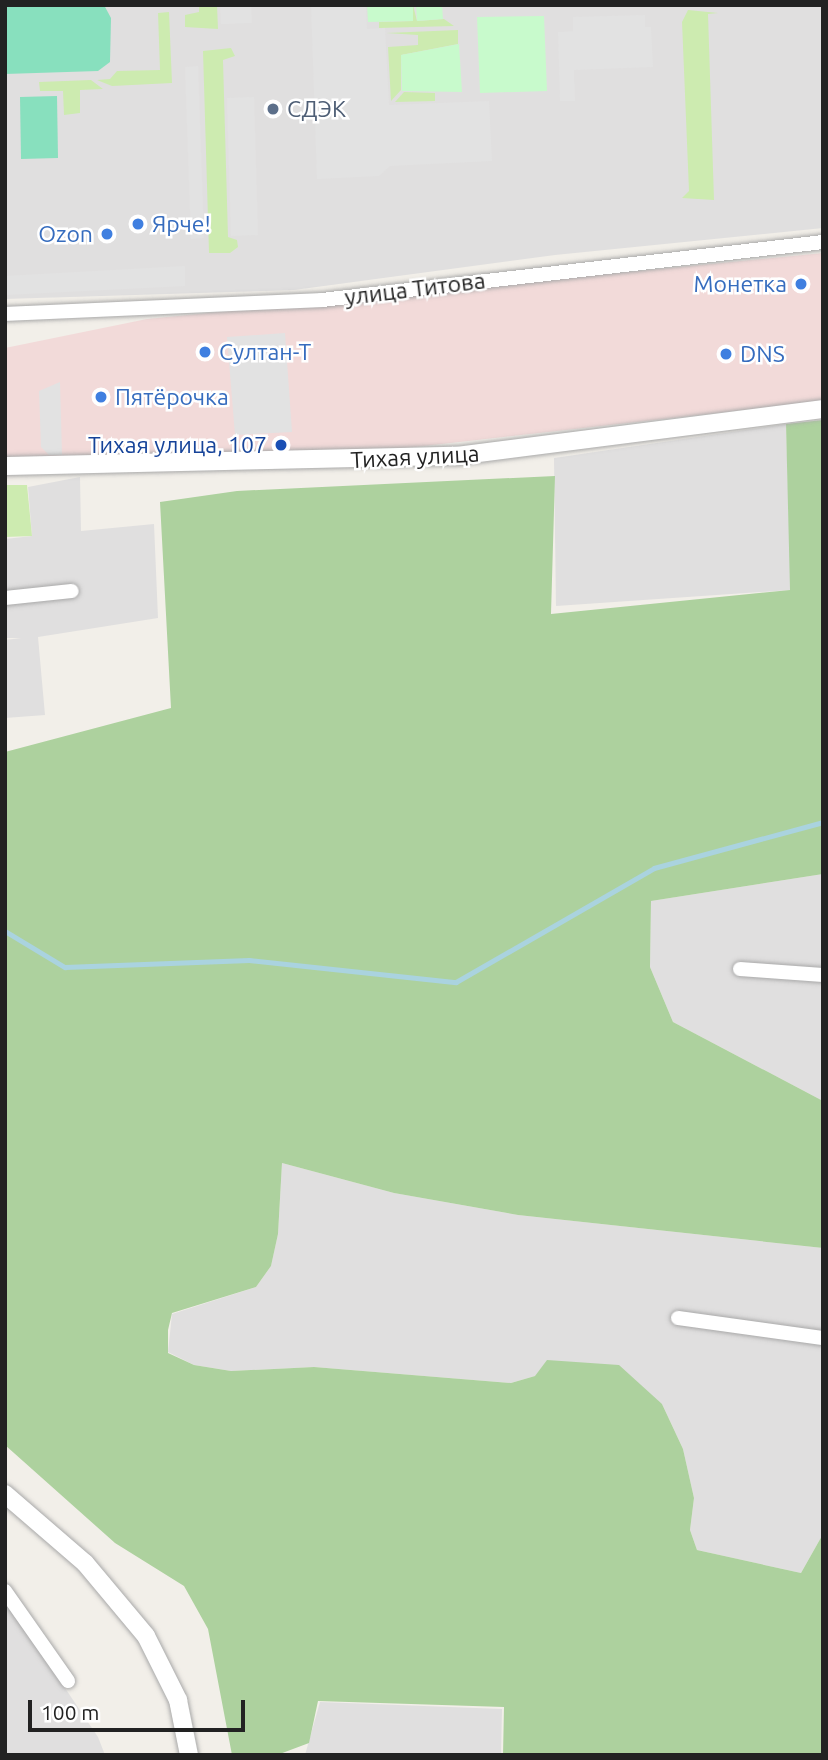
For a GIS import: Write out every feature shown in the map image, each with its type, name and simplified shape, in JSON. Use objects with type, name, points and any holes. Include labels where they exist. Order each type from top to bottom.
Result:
[{"type":"street","name":"улица Титова","points":[[5,314],[322,300],[823,242]]},
{"type":"street","name":"Тихая улица","points":[[5,466],[456,456],[823,409]]},
{"type":"street","points":[[5,598],[72,591]]},
{"type":"street","points":[[740,970],[823,975]]},
{"type":"street","points":[[678,1318],[823,1338]]},
{"type":"street","points":[[5,1493],[85,1563],[146,1636],[178,1700],[189,1755]]},
{"type":"street","points":[[5,1591],[68,1681]]},
{"type":"shaded area","points":[[5,5],[823,5],[823,228],[555,255],[294,290],[5,299]]},
{"type":"shaded area","points":[[220,5],[251,5],[252,23],[221,24]]},
{"type":"shaded area","points":[[311,5],[366,5],[367,29],[385,28],[389,105],[489,101],[492,161],[390,166],[379,176],[317,179]]},
{"type":"shaded area","points":[[645,15],[645,27],[651,27],[653,67],[574,70],[575,101],[560,101],[558,32],[573,31],[573,17]]},
{"type":"shaded area","points":[[198,66],[204,238],[191,239],[185,67]]},
{"type":"shaded area","points":[[254,97],[258,235],[231,236],[227,98]]},
{"type":"shaded area","points":[[823,253],[823,401],[406,448],[5,461],[5,348],[147,319]]},
{"type":"shaded area","points":[[185,266],[185,286],[5,295],[5,276]]},
{"type":"shaded area","points":[[285,333],[292,432],[235,435],[227,337]]},
{"type":"shaded area","points":[[60,382],[62,455],[49,455],[41,447],[39,391]]},
{"type":"shaded area","points":[[786,424],[791,590],[556,606],[554,458]]},
{"type":"shaded area","points":[[80,477],[81,531],[154,524],[158,618],[38,637],[45,715],[5,718],[5,640],[21,638],[5,638],[5,539],[32,536],[28,487]]},
{"type":"shaded area","points":[[823,874],[823,1101],[673,1022],[650,967],[651,901]]},
{"type":"shaded area","points":[[282,1163],[394,1193],[518,1215],[823,1248],[823,1534],[801,1573],[697,1550],[690,1530],[694,1498],[683,1449],[662,1404],[535,1376],[511,1383],[314,1367],[231,1371],[194,1365],[168,1352],[172,1314],[256,1287],[271,1266],[278,1234]]},
{"type":"shaded area","points":[[5,1599],[98,1737],[105,1755],[5,1755]]},
{"type":"shaded area","points":[[320,1702],[502,1709],[501,1755],[305,1755]]},
{"type":"green space","points":[[5,5],[104,5],[111,18],[110,62],[98,71],[5,74]]},
{"type":"green space","points":[[199,5],[217,5],[218,29],[185,27],[185,15],[199,12]]},
{"type":"green space","points":[[367,5],[413,5],[413,21],[368,22]]},
{"type":"green space","points":[[413,5],[417,21],[444,19],[454,26],[379,28],[379,22],[413,21]]},
{"type":"green space","points":[[416,5],[442,5],[443,19],[417,21]]},
{"type":"green space","points":[[688,10],[718,13],[708,14],[714,200],[682,198],[689,191],[682,22]]},
{"type":"green space","points":[[169,12],[172,83],[112,86],[97,80],[110,79],[117,71],[160,70],[158,13]]},
{"type":"green space","points":[[544,16],[547,91],[480,93],[477,17]]},
{"type":"green space","points":[[458,30],[458,44],[401,55],[401,90],[391,101],[388,47],[418,45],[418,35],[386,33]]},
{"type":"green space","points":[[459,44],[462,92],[402,91],[401,55]]},
{"type":"green space","points":[[231,48],[235,56],[223,60],[228,237],[237,240],[238,247],[230,253],[209,253],[203,51]]},
{"type":"green space","points":[[91,80],[103,89],[80,90],[80,113],[64,115],[63,91],[40,91],[39,82]]},
{"type":"green space","points":[[404,92],[435,93],[435,101],[395,102]]},
{"type":"green space","points":[[57,96],[58,158],[21,159],[20,97]]},
{"type":"green space","points":[[823,420],[823,874],[651,901],[650,967],[673,1022],[823,1101],[823,1248],[518,1215],[394,1193],[282,1163],[278,1234],[271,1266],[256,1287],[172,1313],[168,1330],[168,1353],[194,1365],[231,1371],[314,1367],[511,1383],[535,1376],[547,1360],[619,1365],[662,1404],[683,1449],[694,1498],[690,1530],[697,1550],[801,1573],[823,1534],[823,1755],[503,1755],[504,1707],[318,1701],[309,1743],[277,1755],[232,1755],[208,1629],[184,1586],[115,1543],[5,1445],[5,752],[171,708],[160,502],[237,491],[555,476],[551,614],[790,590],[786,424]]},
{"type":"green space","points":[[5,485],[27,485],[32,536],[5,537]]},
{"type":"waterway","points":[[5,931],[65,967],[249,960],[456,982],[654,868],[823,822]]},
{"type":"place","name":"СДЭК","points":[[273,109]]},
{"type":"place","name":"Ярче!","points":[[138,224]]},
{"type":"place","name":"Ozon","points":[[107,234]]},
{"type":"place","name":"Монетка","points":[[801,284]]},
{"type":"place","name":"Султан-Т","points":[[205,352]]},
{"type":"place","name":"DNS","points":[[726,354]]},
{"type":"place","name":"Пятёрочка","points":[[101,397]]},
{"type":"place","name":"Тихая улица, 107","points":[[281,445]]}]
